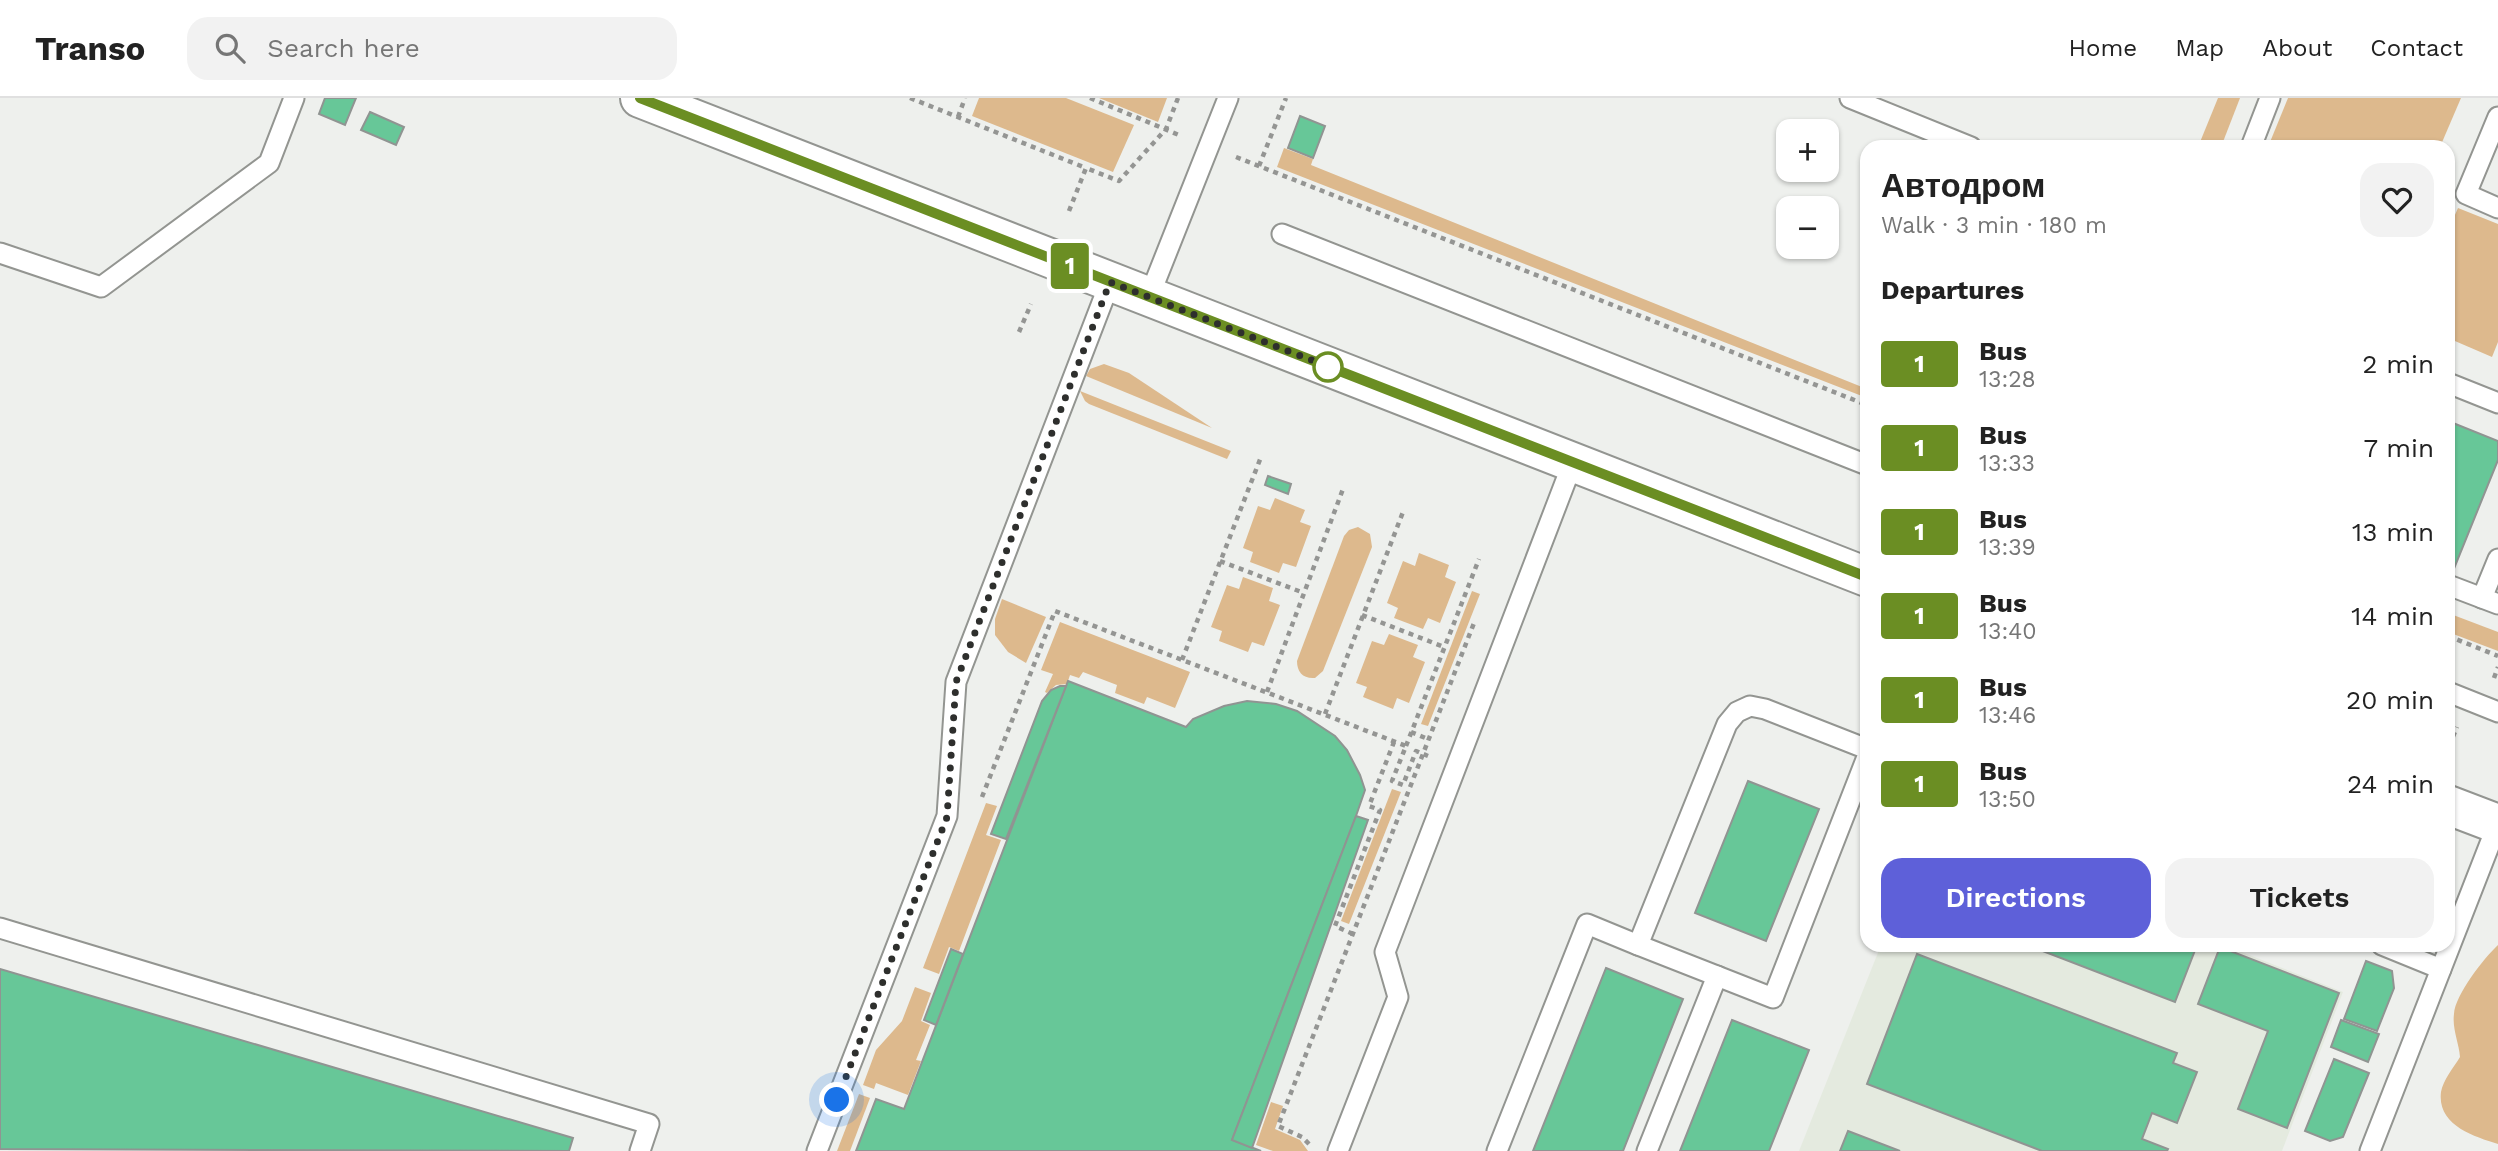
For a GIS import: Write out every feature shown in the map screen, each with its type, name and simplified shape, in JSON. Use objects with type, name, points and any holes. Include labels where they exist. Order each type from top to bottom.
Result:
[{"type":"street","points":[[640,98],[1860,574]]},
{"type":"street","points":[[2455,808],[2498,824]]},
{"type":"lane","points":[[0,253],[101,287],[270,163],[294,98]]},
{"type":"lane","points":[[1149,297],[1228,98]]},
{"type":"lane","points":[[1850,98],[1954,140]]},
{"type":"lane","points":[[2253,140],[2270,98]]},
{"type":"lane","points":[[2498,117],[2466,194],[2498,208]]},
{"type":"lane","points":[[1282,234],[1860,462]]},
{"type":"lane","points":[[817,1151],[947,817],[956,682],[1110,282]]},
{"type":"lane","points":[[2455,386],[2498,404]]},
{"type":"lane","points":[[1338,1151],[1398,997],[1385,952],[1573,463]]},
{"type":"lane","points":[[2455,588],[2490,601],[2498,559]]},
{"type":"lane","points":[[2455,695],[2498,712]]},
{"type":"lane","points":[[1638,945],[1727,724],[1737,712],[1750,706],[1765,709],[1860,746]]},
{"type":"lane","points":[[1497,1151],[1587,924],[1773,998],[1860,775]]},
{"type":"lane","points":[[2455,933],[2498,824]]},
{"type":"lane","points":[[0,928],[649,1124],[640,1151]]},
{"type":"lane","points":[[2399,952],[2441,969]]},
{"type":"lane","points":[[2370,1151],[2448,952]]},
{"type":"lane","points":[[1647,1151],[1717,976]]},
{"type":"path","points":[[910,98],[1119,181],[1166,129],[1178,98]]},
{"type":"path","points":[[958,117],[965,98]]},
{"type":"path","points":[[1090,98],[1860,402]]},
{"type":"path","points":[[1259,166],[1286,98]]},
{"type":"path","points":[[1069,211],[1086,168]]},
{"type":"path","points":[[1019,332],[1031,304]]},
{"type":"path","points":[[1182,660],[1261,457]]},
{"type":"path","points":[[1267,692],[1343,489]]},
{"type":"path","points":[[1325,714],[1403,512]]},
{"type":"path","points":[[1423,754],[1416,751],[1403,785],[1392,780],[1479,559]]},
{"type":"path","points":[[1220,561],[1304,593]]},
{"type":"path","points":[[980,800],[1055,611],[1406,746]]},
{"type":"path","points":[[1362,615],[1444,647]]},
{"type":"path","points":[[1313,1150],[1302,1137],[1278,1126],[1474,623]]},
{"type":"path","points":[[2455,639],[2498,656]]},
{"type":"path","points":[[1411,732],[1429,739]]},
{"type":"path","points":[[1353,934],[1335,926],[1380,810],[1369,806],[1394,742]]},
{"type":"shaded area","points":[[979,98],[1066,98],[1134,125],[1113,172],[972,116]]},
{"type":"shaded area","points":[[1099,98],[1167,98],[1158,122]]},
{"type":"shaded area","points":[[2218,98],[2240,98],[2224,140],[2201,140]]},
{"type":"shaded area","points":[[2288,98],[2461,98],[2443,140],[2271,140]]},
{"type":"shaded area","points":[[1284,148],[1313,159],[1311,165],[1860,386],[1860,395],[1277,167]]},
{"type":"shaded area","points":[[2458,208],[2498,224],[2498,342],[2492,357],[2455,341],[2455,215]]},
{"type":"shaded area","points":[[1104,364],[1129,373],[1212,428],[1086,376],[1090,369]]},
{"type":"shaded area","points":[[1080,391],[1231,451],[1227,459],[1089,404]]},
{"type":"shaded area","points":[[1275,498],[1305,510],[1300,522],[1311,526],[1296,567],[1283,563],[1279,573],[1250,562],[1253,552],[1243,548],[1258,506],[1270,510]]},
{"type":"shaded area","points":[[1358,527],[1370,534],[1372,547],[1323,671],[1315,678],[1304,676],[1297,661],[1344,536],[1349,530]]},
{"type":"shaded area","points":[[1419,553],[1449,565],[1445,577],[1456,582],[1440,623],[1428,618],[1423,629],[1394,618],[1398,608],[1387,603],[1403,561],[1415,566]]},
{"type":"shaded area","points":[[1243,577],[1273,588],[1269,601],[1280,605],[1264,646],[1252,642],[1248,652],[1219,641],[1222,631],[1211,627],[1227,585],[1239,589]]},
{"type":"shaded area","points":[[1472,591],[1480,594],[1428,726],[1421,724]]},
{"type":"shaded area","points":[[1002,599],[1046,617],[1026,663],[1008,652],[995,635],[995,619]]},
{"type":"shaded area","points":[[2455,616],[2498,632],[2498,651],[2455,635]]},
{"type":"shaded area","points":[[1060,622],[1190,672],[1175,708],[1147,697],[1144,704],[1115,693],[1117,685],[1083,672],[1079,678],[1070,675],[1067,684],[1056,685],[1045,692],[1053,674],[1041,670]]},
{"type":"shaded area","points":[[1389,634],[1418,645],[1413,657],[1425,662],[1409,703],[1397,698],[1393,709],[1363,697],[1367,687],[1356,683],[1372,641],[1384,645]]},
{"type":"shaded area","points":[[1392,789],[1401,792],[1349,924],[1341,921]]},
{"type":"shaded area","points":[[986,803],[997,806],[986,835],[1001,840],[959,951],[949,947],[939,974],[923,968]]},
{"type":"shaded area","points":[[2498,945],[2498,1144],[2468,1133],[2451,1121],[2441,1103],[2441,1092],[2446,1078],[2460,1057],[2454,1025],[2459,997],[2471,977]]},
{"type":"shaded area","points":[[1878,952],[2242,952],[2343,992],[2282,1151],[1799,1151]]},
{"type":"shaded area","points":[[915,987],[931,993],[921,1021],[930,1025],[916,1060],[921,1061],[908,1095],[876,1083],[874,1089],[863,1085],[876,1050],[902,1021]]},
{"type":"shaded area","points":[[859,1094],[870,1098],[850,1151],[837,1151]]},
{"type":"shaded area","points":[[1271,1102],[1283,1106],[1275,1129],[1300,1140],[1308,1151],[1273,1151],[1256,1145]]},
{"type":"building","points":[[325,98],[356,98],[345,125],[319,114]]},
{"type":"building","points":[[370,112],[404,127],[396,145],[361,130]]},
{"type":"building","points":[[1300,116],[1325,126],[1313,158],[1288,148]]},
{"type":"building","points":[[2455,424],[2498,441],[2498,460],[2455,566]]},
{"type":"building","points":[[1268,476],[1291,484],[1288,494],[1265,485]]},
{"type":"building","points":[[1068,681],[1186,727],[1193,719],[1224,706],[1247,701],[1276,704],[1297,711],[1335,736],[1347,750],[1360,775],[1365,790],[1356,816],[1232,1140],[1261,1151],[856,1151],[876,1099],[904,1109]]},
{"type":"building","points":[[1066,686],[1006,839],[991,834],[1042,701],[1051,690]]},
{"type":"building","points":[[1748,781],[1819,809],[1766,941],[1695,913]]},
{"type":"building","points":[[1356,816],[1368,820],[1252,1148],[1232,1140]]},
{"type":"building","points":[[951,949],[963,954],[936,1025],[924,1020]]},
{"type":"building","points":[[2045,952],[2194,952],[2175,1002]]},
{"type":"building","points":[[2218,952],[2233,952],[2339,993],[2287,1128],[2238,1109],[2268,1031],[2198,1004]]},
{"type":"building","points":[[1917,954],[2177,1053],[2173,1063],[2197,1072],[2177,1123],[2152,1113],[2142,1139],[2168,1149],[2167,1151],[2042,1151],[1867,1084]]},
{"type":"building","points":[[2366,961],[2392,971],[2394,988],[2377,1031],[2344,1019]]},
{"type":"building","points":[[1606,968],[1683,999],[1623,1151],[1533,1151]]},
{"type":"building","points":[[0,969],[573,1138],[569,1151],[0,1149]]},
{"type":"building","points":[[1732,1020],[1809,1050],[1769,1151],[1680,1151]]},
{"type":"building","points":[[2341,1020],[2379,1034],[2368,1062],[2331,1047]]},
{"type":"building","points":[[2334,1059],[2369,1073],[2343,1137],[2330,1141],[2305,1131]]},
{"type":"building","points":[[1848,1131],[1900,1151],[1840,1151]]},
{"type":"bus line","name":"1","points":[[640,98],[1860,574]]},
{"type":"route","points":[[837,1100],[947,817],[956,682],[1110,282],[1332,368],[1328,367]]}]
